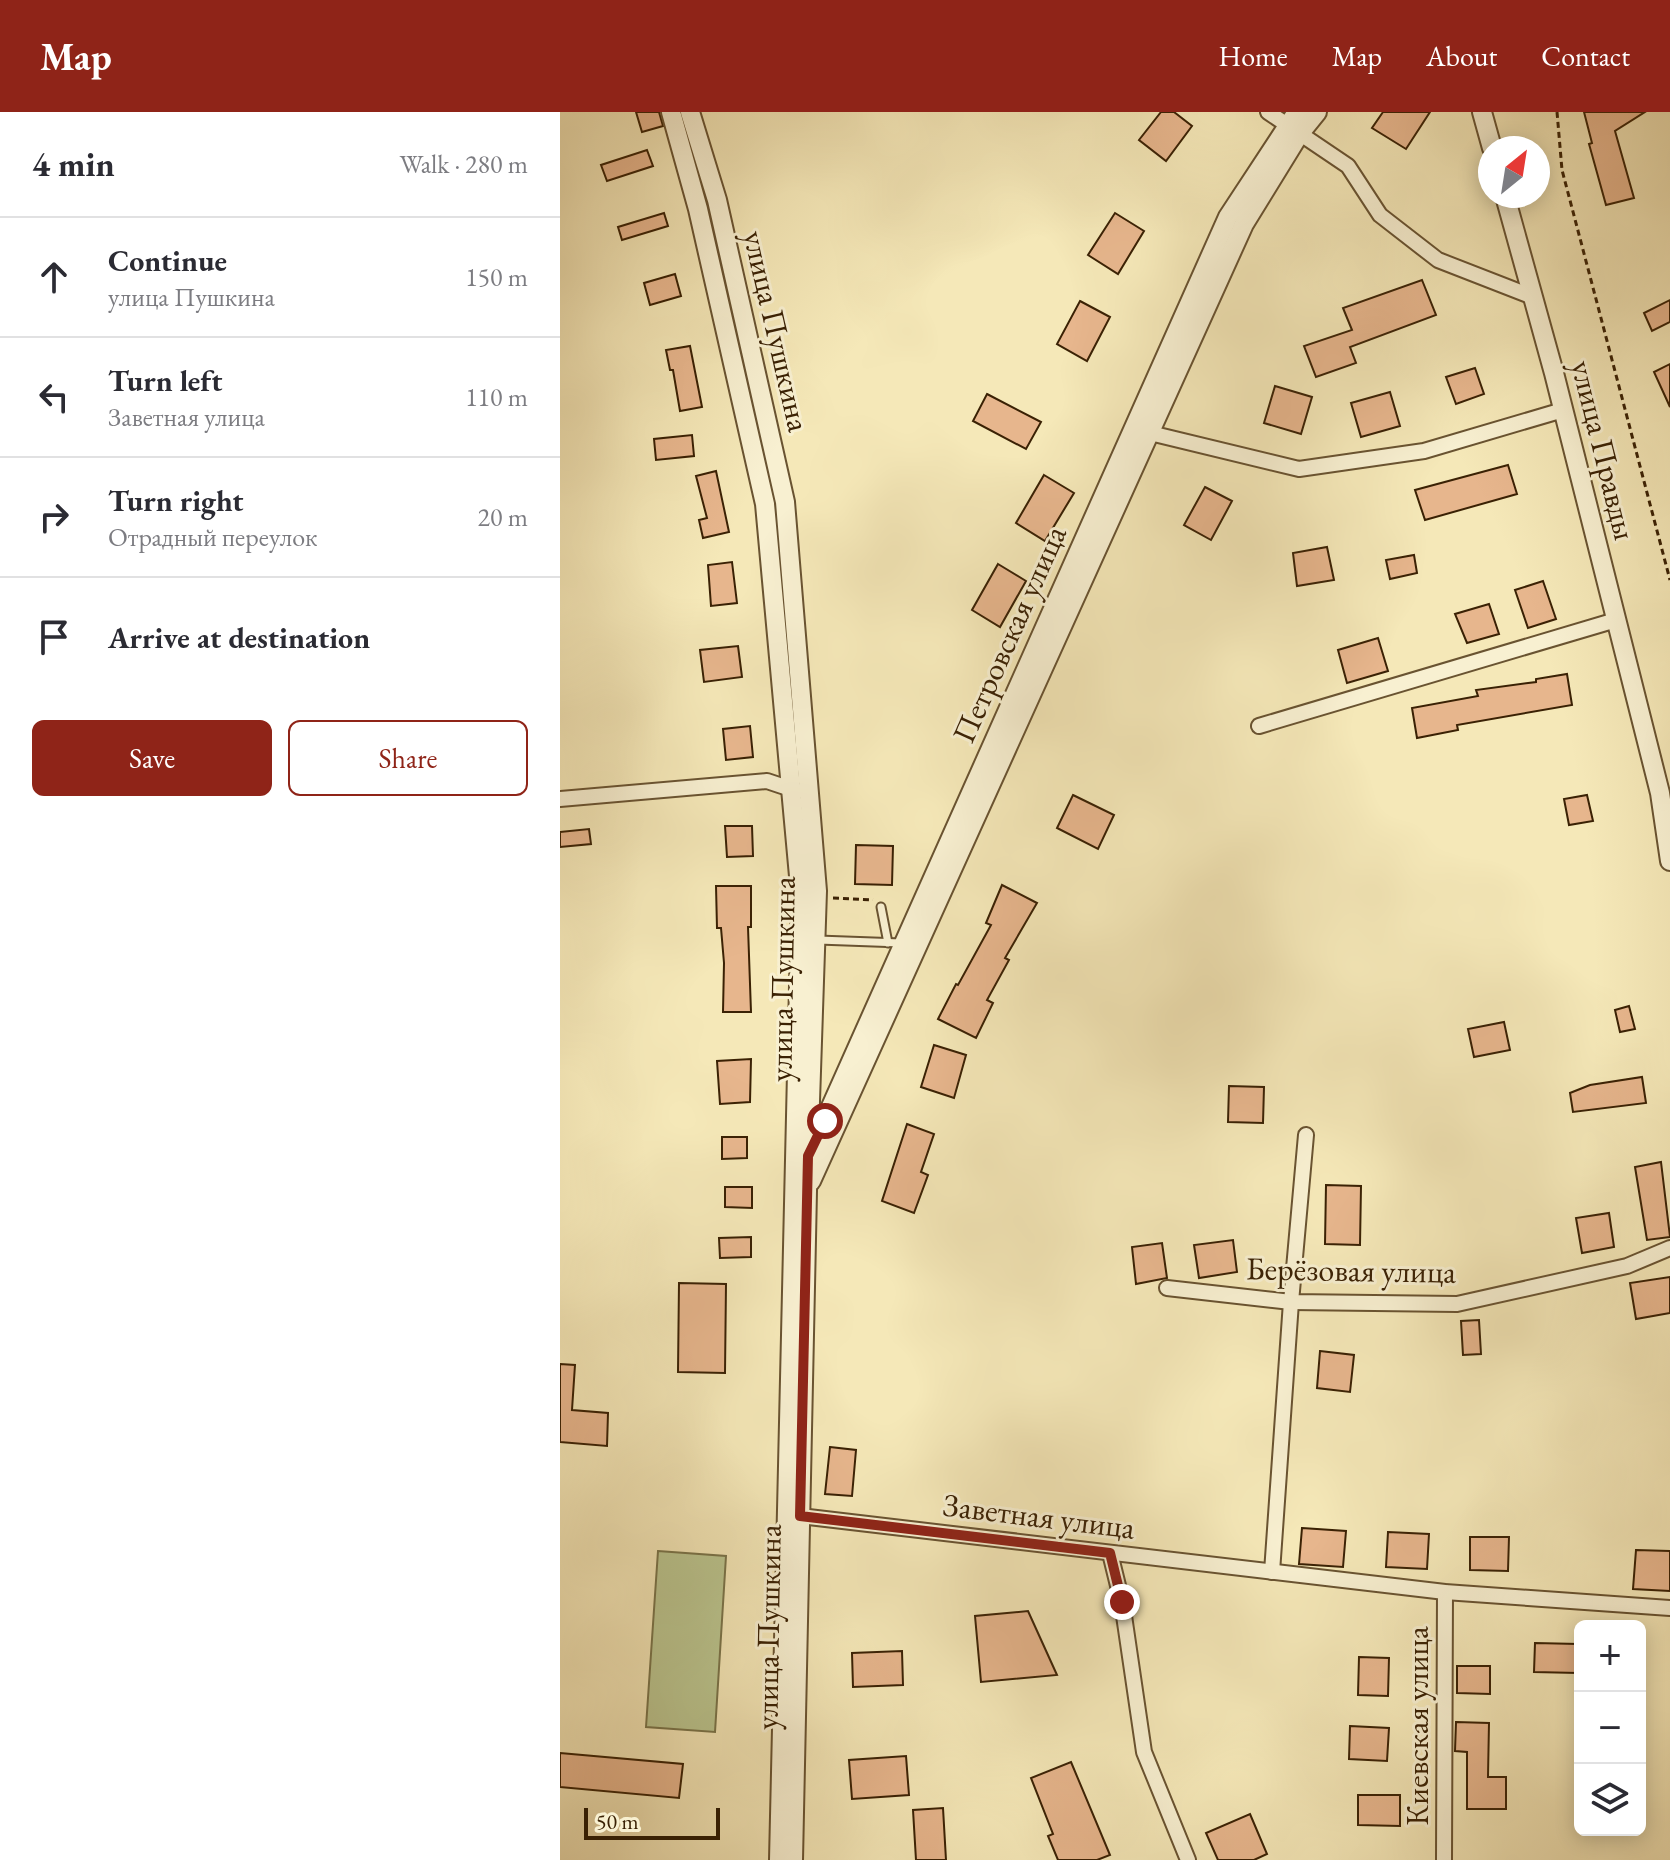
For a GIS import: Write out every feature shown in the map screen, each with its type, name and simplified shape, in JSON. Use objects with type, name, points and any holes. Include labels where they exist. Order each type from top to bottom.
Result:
[{"type":"street","name":"улица Пушкина","points":[[671,112],[698,209],[765,504],[800,791],[817,891],[807,939],[800,1190],[800,1516],[793,1860]]},
{"type":"street","name":"улица Пушкина","points":[[690,112],[717,200],[785,502],[800,791]]},
{"type":"street","points":[[1268,112],[1295,123],[1348,166],[1380,215],[1438,260],[1533,297]]},
{"type":"street","points":[[779,1860],[800,1190],[904,944],[1150,433],[1244,224],[1295,123],[1317,112]]},
{"type":"street","points":[[1482,112],[1489,136]]},
{"type":"street","name":"Петровская улица","points":[[808,1156],[1228,217],[1295,123]]},
{"type":"street","name":"улица Правды","points":[[1508,208],[1660,793],[1670,861]]},
{"type":"street","points":[[1150,433],[1299,469],[1424,451],[1563,410]]},
{"type":"street","points":[[1259,726],[1616,620]]},
{"type":"street","points":[[560,799],[767,781],[800,791]]},
{"type":"street","name":"улица Пушкина","points":[[800,1190],[808,1156],[807,939]]},
{"type":"street","points":[[1272,1572],[1306,1135]]},
{"type":"street","name":"Берёзовая улица","points":[[1167,1288],[1291,1302],[1457,1304],[1627,1266],[1670,1248]]},
{"type":"street","name":"Заветная улица","points":[[800,1516],[1445,1592],[1670,1608]]},
{"type":"street","points":[[1110,1553],[1122,1602],[1144,1752],[1188,1860]]},
{"type":"street","name":"Киевская улица","points":[[1444,1860],[1445,1592]]},
{"type":"lane","points":[[881,907],[904,944]]},
{"type":"lane","points":[[807,939],[904,944]]},
{"type":"path","points":[[1557,112],[1562,170],[1670,580]]},
{"type":"green space","points":[[658,1551],[726,1556],[715,1732],[646,1727]]},
{"type":"building","points":[[636,112],[659,112],[663,126],[642,132]]},
{"type":"building","points":[[1161,112],[1174,112],[1192,126],[1166,161],[1139,140]]},
{"type":"building","points":[[1383,112],[1430,112],[1406,149],[1372,128]]},
{"type":"building","points":[[1584,112],[1645,112],[1615,131],[1634,198],[1606,205],[1589,144],[1592,143]]},
{"type":"building","points":[[647,150],[653,166],[607,181],[601,165]]},
{"type":"building","points":[[664,213],[668,226],[622,240],[618,227]]},
{"type":"building","points":[[1115,213],[1144,231],[1118,274],[1088,255]]},
{"type":"building","points":[[675,274],[681,296],[650,305],[644,283]]},
{"type":"building","points":[[1422,280],[1436,315],[1350,347],[1356,363],[1316,377],[1304,346],[1352,330],[1343,308]]},
{"type":"building","points":[[1670,300],[1670,322],[1652,331],[1644,313]]},
{"type":"building","points":[[1080,301],[1110,317],[1087,361],[1057,344]]},
{"type":"building","points":[[690,346],[702,407],[680,411],[666,350]]},
{"type":"building","points":[[1670,364],[1670,407],[1654,372]]},
{"type":"building","points":[[1475,368],[1484,394],[1456,404],[1446,377]]},
{"type":"building","points":[[1275,386],[1312,397],[1301,434],[1264,423]]},
{"type":"building","points":[[1390,392],[1400,426],[1361,437],[1351,403]]},
{"type":"building","points":[[987,394],[1041,422],[1026,449],[973,421]]},
{"type":"building","points":[[692,435],[694,456],[656,460],[654,439]]},
{"type":"building","points":[[1508,465],[1517,494],[1425,520],[1415,490]]},
{"type":"building","points":[[716,471],[729,532],[703,538],[699,520],[707,518],[696,476]]},
{"type":"building","points":[[1044,475],[1074,493],[1045,541],[1016,523]]},
{"type":"building","points":[[1205,487],[1232,501],[1211,540],[1184,525]]},
{"type":"building","points":[[1327,547],[1334,580],[1297,586],[1293,553]]},
{"type":"building","points":[[1414,555],[1417,573],[1390,579],[1386,560]]},
{"type":"building","points":[[732,562],[737,603],[711,606],[708,565]]},
{"type":"building","points":[[998,564],[1026,581],[1000,627],[972,610]]},
{"type":"building","points":[[1543,581],[1556,619],[1528,628],[1515,590]]},
{"type":"building","points":[[1489,604],[1499,634],[1467,643],[1455,614]]},
{"type":"building","points":[[1378,638],[1388,671],[1347,683],[1338,650]]},
{"type":"building","points":[[738,646],[742,677],[704,682],[700,650]]},
{"type":"building","points":[[1567,674],[1572,705],[1457,725],[1458,730],[1417,738],[1412,708],[1478,696],[1476,690],[1536,682],[1536,679]]},
{"type":"building","points":[[750,726],[753,757],[726,760],[723,729]]},
{"type":"building","points":[[1073,795],[1114,815],[1098,849],[1057,828]]},
{"type":"building","points":[[1587,795],[1593,821],[1569,825],[1564,799]]},
{"type":"building","points":[[725,826],[752,826],[753,856],[727,857]]},
{"type":"building","points":[[589,829],[591,844],[560,847],[560,832]]},
{"type":"building","points":[[856,845],[893,846],[892,885],[855,884]]},
{"type":"building","points":[[1002,885],[1037,903],[1005,958],[1009,960],[987,1000],[993,1003],[976,1038],[938,1019],[991,925],[986,923]]},
{"type":"building","points":[[716,886],[751,886],[751,927],[748,927],[751,1012],[723,1012],[724,963],[721,928],[717,928]]},
{"type":"building","points":[[1629,1006],[1635,1029],[1620,1032],[1615,1010]]},
{"type":"building","points":[[1504,1022],[1510,1050],[1474,1057],[1468,1029]]},
{"type":"building","points":[[934,1045],[966,1055],[954,1098],[921,1087]]},
{"type":"building","points":[[751,1059],[750,1102],[720,1104],[717,1061]]},
{"type":"building","points":[[1642,1077],[1646,1103],[1573,1112],[1570,1093],[1590,1085]]},
{"type":"building","points":[[1229,1086],[1264,1087],[1263,1123],[1228,1122]]},
{"type":"building","points":[[907,1124],[934,1134],[921,1172],[928,1175],[914,1213],[882,1201]]},
{"type":"building","points":[[722,1137],[747,1137],[747,1158],[722,1159]]},
{"type":"building","points":[[1661,1162],[1670,1237],[1647,1240],[1635,1167]]},
{"type":"building","points":[[1326,1185],[1361,1186],[1360,1245],[1325,1244]]},
{"type":"building","points":[[725,1187],[752,1187],[752,1208],[725,1207]]},
{"type":"building","points":[[1609,1213],[1614,1247],[1582,1253],[1576,1218]]},
{"type":"building","points":[[751,1237],[751,1257],[720,1258],[719,1238]]},
{"type":"building","points":[[1233,1240],[1237,1272],[1199,1278],[1194,1245]]},
{"type":"building","points":[[1162,1243],[1167,1278],[1136,1284],[1132,1247]]},
{"type":"building","points":[[1670,1277],[1670,1313],[1636,1319],[1630,1283]]},
{"type":"building","points":[[679,1283],[726,1284],[725,1373],[678,1372]]},
{"type":"building","points":[[1479,1320],[1481,1354],[1463,1355],[1461,1321]]},
{"type":"building","points":[[1320,1351],[1354,1355],[1350,1392],[1317,1388]]},
{"type":"building","points":[[560,1364],[575,1365],[572,1410],[608,1413],[607,1446],[560,1442]]},
{"type":"building","points":[[830,1447],[856,1450],[852,1496],[825,1494]]},
{"type":"building","points":[[1302,1528],[1346,1531],[1343,1567],[1299,1564]]},
{"type":"building","points":[[1388,1532],[1429,1534],[1427,1569],[1386,1567]]},
{"type":"building","points":[[1470,1537],[1509,1537],[1508,1571],[1470,1570]]},
{"type":"building","points":[[1636,1550],[1670,1551],[1670,1591],[1633,1589]]},
{"type":"building","points":[[1028,1611],[1057,1675],[981,1682],[975,1616]]},
{"type":"building","points":[[1535,1643],[1574,1644],[1574,1673],[1534,1672]]},
{"type":"building","points":[[902,1651],[903,1685],[853,1687],[852,1653]]},
{"type":"building","points":[[1359,1657],[1389,1658],[1388,1696],[1358,1695]]},
{"type":"building","points":[[1457,1666],[1490,1666],[1490,1694],[1457,1693]]},
{"type":"building","points":[[1456,1722],[1489,1723],[1488,1777],[1506,1777],[1506,1809],[1467,1809],[1467,1752],[1455,1751]]},
{"type":"building","points":[[1350,1726],[1389,1728],[1387,1761],[1349,1759]]},
{"type":"building","points":[[560,1753],[683,1764],[679,1798],[560,1787]]},
{"type":"building","points":[[906,1756],[909,1795],[852,1799],[849,1760]]},
{"type":"building","points":[[1071,1762],[1110,1855],[1097,1860],[1058,1860],[1048,1836],[1053,1834],[1031,1778]]},
{"type":"building","points":[[1358,1795],[1400,1795],[1400,1826],[1358,1825]]},
{"type":"building","points":[[943,1808],[946,1860],[916,1860],[913,1810]]},
{"type":"building","points":[[1250,1814],[1267,1854],[1254,1860],[1218,1860],[1206,1833]]},
{"type":"route","points":[[825,1121],[808,1156],[800,1516],[1110,1553],[1122,1602]]}]
